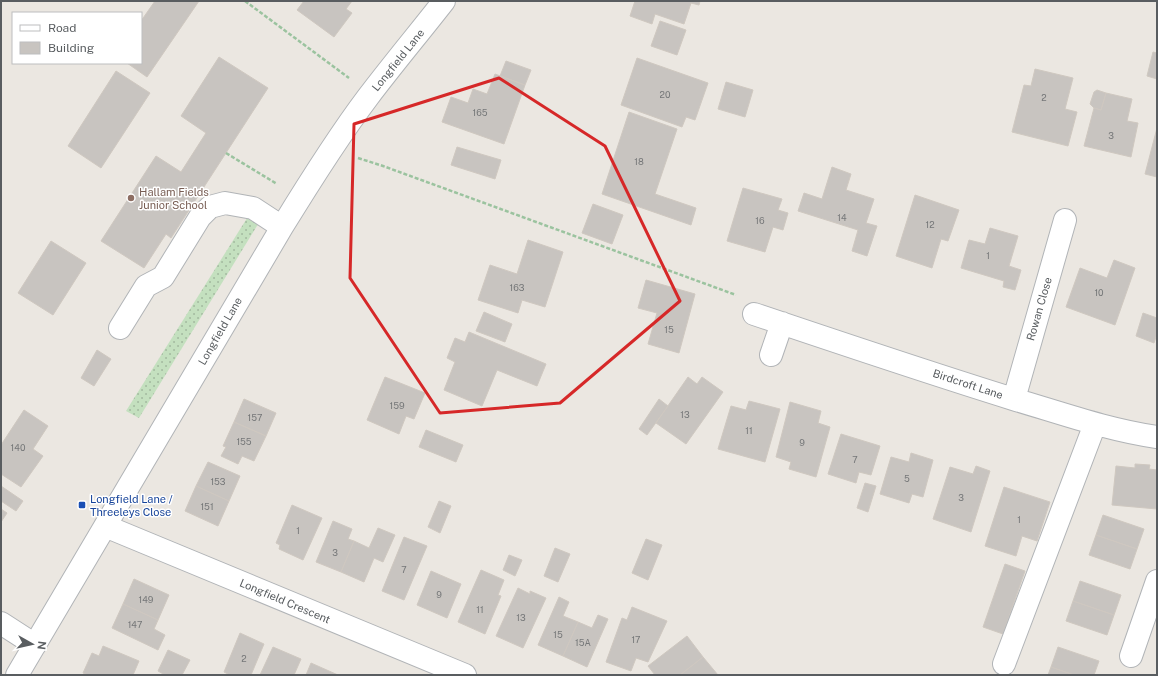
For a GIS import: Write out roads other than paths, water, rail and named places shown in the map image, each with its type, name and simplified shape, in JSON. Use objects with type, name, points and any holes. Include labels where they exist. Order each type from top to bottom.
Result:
[{"type":"street","name":"Longfield Lane","points":[[17,675],[282,227],[348,124],[444,1]]},
{"type":"street","points":[[120,328],[146,286],[163,277],[200,217],[210,208],[225,203],[253,208],[282,227]]},
{"type":"street","name":"Rowan Close","points":[[1014,399],[1065,220]]},
{"type":"street","name":"Birdcroft Lane","points":[[754,314],[1095,424],[1157,437]]},
{"type":"street","points":[[770,355],[782,323]]},
{"type":"street","points":[[1004,664],[1095,424]]},
{"type":"street","name":"Longfield Crescent","points":[[105,526],[465,675]]},
{"type":"street","points":[[1131,656],[1150,625],[1157,581]]},
{"type":"street","points":[[1,623],[35,645]]},
{"type":"place","name":"Hallam Fields Junior School","points":[[131,198]]},
{"type":"place","name":"Longfield Lane / Threeleys Close","points":[[82,505]]}]
